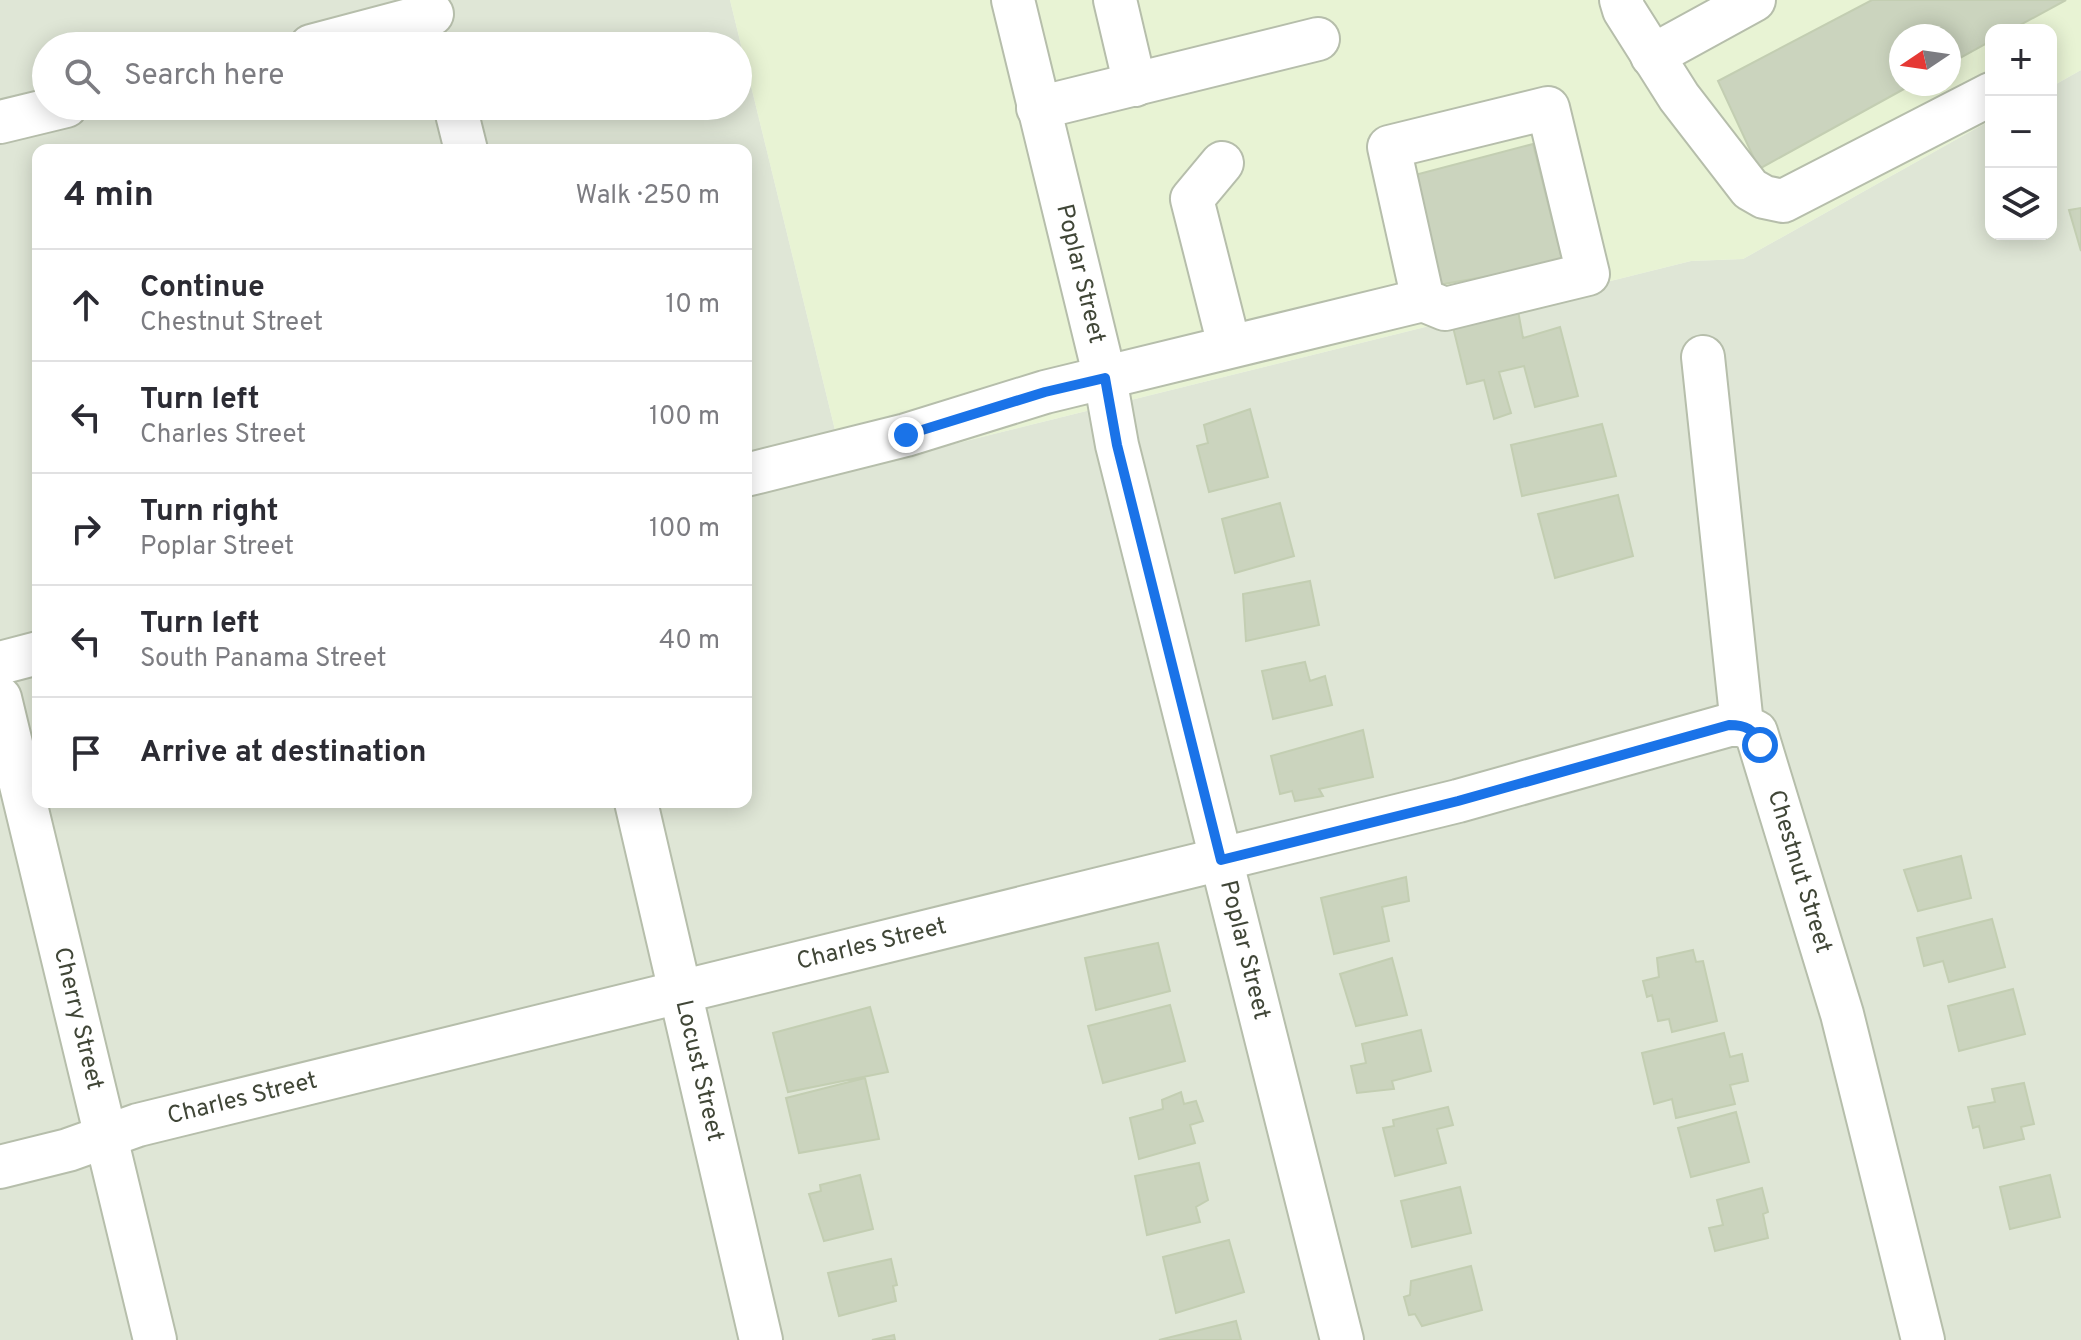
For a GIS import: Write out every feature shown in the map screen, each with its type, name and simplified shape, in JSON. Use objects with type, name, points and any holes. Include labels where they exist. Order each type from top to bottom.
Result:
[{"type":"street","name":"Poplar Street","points":[[1013,0],[1105,378],[1117,445],[1342,1340]]},
{"type":"street","points":[[1115,0],[1135,85]]},
{"type":"street","points":[[1621,0],[1679,97],[1750,189],[1764,197],[1783,201],[1987,96]]},
{"type":"street","points":[[1652,56],[1754,0]]},
{"type":"street","points":[[377,32],[434,20]]},
{"type":"street","points":[[1038,108],[1318,39]]},
{"type":"street","points":[[752,474],[906,435],[1045,392],[1229,345],[1423,300],[1445,309],[1588,274],[1548,108],[1389,147],[1423,300]]},
{"type":"street","points":[[0,122],[32,114]]},
{"type":"street","points":[[458,120],[464,144]]},
{"type":"street","points":[[1222,163],[1192,199],[1229,345]]},
{"type":"street","name":"Chestnut Street","points":[[1703,357],[1742,725],[1756,732],[1837,999],[1923,1340]]},
{"type":"street","points":[[0,663],[32,655]]},
{"type":"street","name":"Cherry Street","points":[[0,698],[155,1340]]},
{"type":"street","name":"Charles Street","points":[[0,1167],[138,1125],[683,994],[967,920],[1458,801],[1729,725],[1742,725]]},
{"type":"street","name":"Locust Street","points":[[637,808],[761,1340]]},
{"type":"shaded area","points":[[0,0],[730,0],[738,32],[32,32],[32,120],[752,120],[752,90],[845,471],[1691,261],[1743,259],[1985,123],[1985,240],[2057,240],[2057,84],[2081,70],[2081,1340],[0,1340]]},
{"type":"shaded area","points":[[730,0],[2081,0],[2081,70],[2057,84],[2057,24],[1985,24],[1985,123],[1743,259],[1691,261],[845,471],[752,90],[752,32],[738,32]]},
{"type":"building","points":[[1872,0],[2066,0],[2022,24],[1985,24],[1985,44],[1961,57],[1961,24],[1889,24],[1891,96],[1759,169],[1718,81]]},
{"type":"building","points":[[1533,144],[1563,263],[1438,285],[1415,175]]},
{"type":"building","points":[[2081,208],[2081,251],[2069,210]]},
{"type":"building","points":[[1516,300],[1523,338],[1560,327],[1578,396],[1535,407],[1524,366],[1499,372],[1511,413],[1494,419],[1484,380],[1467,384],[1451,319]]},
{"type":"building","points":[[1250,409],[1268,477],[1209,492],[1197,446],[1208,443],[1204,425]]},
{"type":"building","points":[[1602,424],[1616,476],[1522,496],[1511,445]]},
{"type":"building","points":[[1618,495],[1633,556],[1555,578],[1538,514]]},
{"type":"building","points":[[1280,503],[1294,556],[1235,573],[1222,519]]},
{"type":"building","points":[[1310,581],[1319,625],[1246,641],[1243,594]]},
{"type":"building","points":[[1305,662],[1310,681],[1325,676],[1332,705],[1273,719],[1262,671]]},
{"type":"building","points":[[1363,730],[1373,777],[1319,789],[1323,796],[1295,801],[1292,791],[1280,794],[1271,756]]},
{"type":"building","points":[[1961,856],[1971,898],[1918,911],[1904,870]]},
{"type":"building","points":[[1406,877],[1409,901],[1382,907],[1389,941],[1334,954],[1321,898]]},
{"type":"building","points":[[1992,919],[2005,967],[1949,982],[1943,961],[1924,966],[1917,938]]},
{"type":"building","points":[[1158,943],[1170,991],[1096,1010],[1085,958]]},
{"type":"building","points":[[1693,950],[1696,962],[1703,961],[1717,1021],[1672,1032],[1669,1019],[1658,1021],[1652,995],[1647,997],[1643,981],[1659,977],[1657,958]]},
{"type":"building","points":[[1392,958],[1407,1015],[1356,1026],[1340,974]]},
{"type":"building","points":[[2013,989],[2025,1034],[1959,1051],[1948,1006]]},
{"type":"building","points":[[1170,1005],[1185,1061],[1103,1083],[1088,1026]]},
{"type":"building","points":[[870,1007],[888,1072],[788,1092],[773,1033]]},
{"type":"building","points":[[1421,1030],[1431,1071],[1392,1081],[1394,1089],[1357,1093],[1351,1066],[1366,1063],[1362,1044]]},
{"type":"building","points":[[1724,1033],[1730,1057],[1742,1054],[1748,1081],[1730,1085],[1735,1104],[1676,1118],[1672,1099],[1654,1104],[1642,1053]]},
{"type":"building","points":[[865,1078],[879,1139],[799,1153],[786,1098]]},
{"type":"building","points":[[2024,1083],[2034,1124],[2021,1127],[2024,1139],[1984,1148],[1979,1126],[1973,1128],[1968,1107],[1995,1102],[1992,1089]]},
{"type":"building","points":[[1181,1092],[1184,1104],[1196,1101],[1203,1121],[1190,1125],[1195,1143],[1139,1159],[1130,1118],[1163,1109],[1162,1100]]},
{"type":"building","points":[[1448,1107],[1453,1125],[1437,1129],[1446,1163],[1395,1176],[1383,1128],[1394,1126],[1393,1120]]},
{"type":"building","points":[[1736,1112],[1749,1162],[1691,1177],[1678,1128]]},
{"type":"building","points":[[1199,1163],[1208,1200],[1196,1207],[1200,1222],[1147,1235],[1135,1176]]},
{"type":"building","points":[[860,1175],[873,1229],[824,1241],[809,1194],[821,1191],[820,1185]]},
{"type":"building","points":[[2050,1175],[2060,1217],[2010,1229],[2000,1187]]},
{"type":"building","points":[[1460,1187],[1471,1233],[1412,1247],[1401,1201]]},
{"type":"building","points":[[1762,1188],[1768,1212],[1763,1214],[1768,1238],[1715,1251],[1709,1228],[1723,1225],[1717,1200]]},
{"type":"building","points":[[1229,1240],[1244,1292],[1176,1313],[1163,1257]]},
{"type":"building","points":[[891,1259],[897,1285],[893,1286],[896,1301],[839,1316],[828,1273]]},
{"type":"building","points":[[1471,1266],[1482,1310],[1422,1326],[1415,1314],[1409,1315],[1404,1297],[1410,1295],[1411,1281]]},
{"type":"building","points":[[1236,1321],[1241,1340],[1159,1340]]},
{"type":"building","points":[[894,1335],[895,1340],[872,1340]]},
{"type":"route","points":[[906,435],[1045,392],[1105,378],[1117,445],[1221,860],[1458,801],[1729,725],[1742,725],[1756,732],[1760,745]]}]
